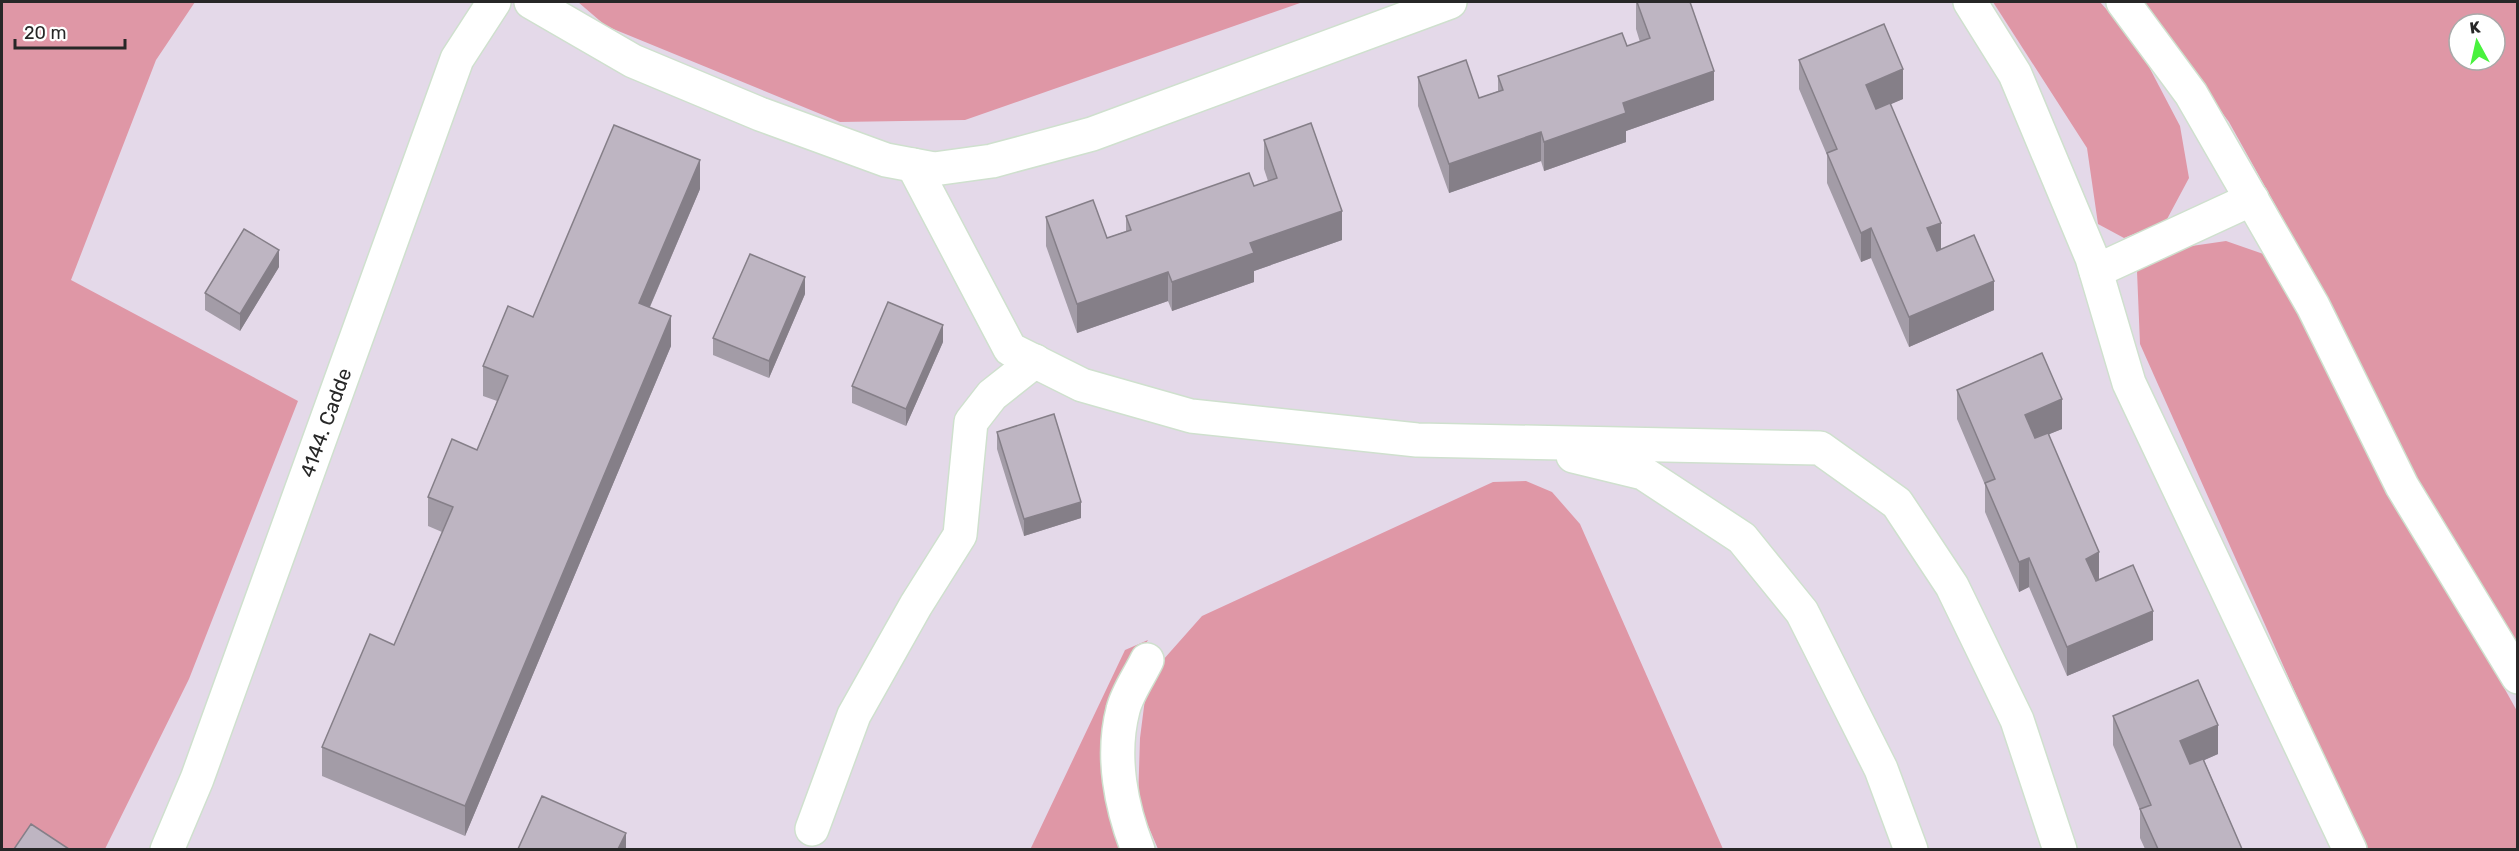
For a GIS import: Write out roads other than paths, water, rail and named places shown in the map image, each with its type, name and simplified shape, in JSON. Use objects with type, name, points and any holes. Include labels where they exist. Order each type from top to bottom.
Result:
[{"type":"street","name":"4144. Cadde","points":[[166,849],[197,779],[457,59],[494,2]]},
{"type":"street","points":[[531,2],[633,61],[760,114],[886,160],[934,170],[992,161],[1092,134],[1450,2]]},
{"type":"street","points":[[1970,2],[2015,74],[2096,271],[2129,383],[2350,849]]},
{"type":"street","points":[[2123,2],[2191,94],[2313,306],[2402,486],[2517,677]]},
{"type":"street","points":[[913,165],[1010,348],[1082,385],[1191,416],[1417,440],[1820,448],[1897,503],[1952,586],[2017,720],[2060,849]]},
{"type":"street","points":[[2096,271],[2252,199]]},
{"type":"street","points":[[812,829],[854,716],[916,605],[960,536],[970,422],[992,395],[1035,361]]},
{"type":"street","points":[[1513,442],[1642,473],[1742,538],[1802,612],[1881,770],[1911,849]]},
{"type":"street","points":[[1138,849],[1126,819],[1118,759],[1123,708],[1148,660]]}]
